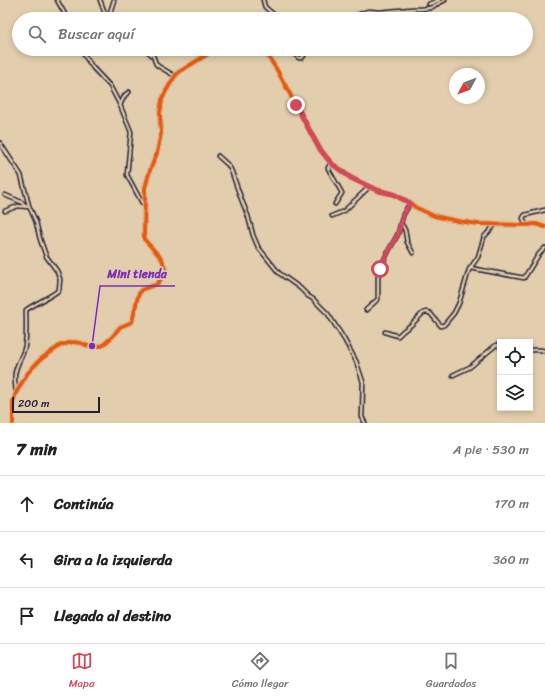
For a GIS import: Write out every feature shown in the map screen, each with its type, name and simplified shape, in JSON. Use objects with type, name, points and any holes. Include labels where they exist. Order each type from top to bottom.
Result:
[{"type":"street","points":[[57,0],[63,12]]},
{"type":"street","points":[[100,0],[105,12]]},
{"type":"street","points":[[110,12],[114,0]]},
{"type":"street","points":[[262,0],[265,7],[270,12]]},
{"type":"street","points":[[428,4],[439,0]]},
{"type":"street","points":[[365,12],[430,8],[445,0]]},
{"type":"street","points":[[85,56],[93,68],[110,86],[120,105],[131,132],[127,175],[141,201],[145,205]]},
{"type":"street","points":[[153,56],[158,66],[175,76]]},
{"type":"street","points":[[13,423],[13,402],[16,393],[27,374],[41,359],[61,345],[73,342],[88,346],[102,346],[120,328],[132,322],[138,296],[141,290],[157,284],[166,273],[162,258],[144,238],[145,188],[157,153],[161,133],[160,112],[162,100],[166,91],[179,72],[205,56]]},
{"type":"street","points":[[268,56],[319,148],[331,163],[351,178],[371,188],[393,194],[434,216],[458,222],[478,224],[536,224],[545,227]]},
{"type":"street","points":[[120,105],[125,95],[129,92]]},
{"type":"street","points":[[0,143],[21,175],[28,207],[36,222],[46,256],[57,271],[60,279],[59,290],[26,310],[27,331],[22,355],[16,367],[16,393]]},
{"type":"street","points":[[218,156],[232,170],[248,216],[252,234],[258,247],[279,273],[314,299],[330,316],[344,338],[356,361],[363,383],[362,418],[365,423]]},
{"type":"street","points":[[331,163],[328,168],[342,193],[335,204]]},
{"type":"street","points":[[332,216],[344,211],[371,188]]},
{"type":"street","points":[[5,195],[28,207]]},
{"type":"street","points":[[366,310],[378,299],[378,277],[380,269],[398,234],[403,215],[410,203]]},
{"type":"street","points":[[5,211],[18,206],[28,207]]},
{"type":"street","points":[[526,225],[523,218],[526,214],[545,210]]},
{"type":"street","points":[[401,222],[405,230],[407,242],[413,253]]},
{"type":"street","points":[[385,332],[398,336],[426,312],[430,314],[440,326],[444,325],[454,313],[459,303],[466,278],[470,268],[478,257],[484,237],[495,224]]},
{"type":"street","points":[[470,268],[524,278],[539,254],[545,248]]},
{"type":"street","points":[[454,375],[470,367],[497,345]]},
{"type":"street","points":[[533,350],[545,351]]},
{"type":"cycle path","points":[[13,423],[13,402],[16,393],[27,374],[41,359],[61,345],[73,342],[88,346],[102,346],[120,327],[132,322],[138,296],[141,290],[157,284],[166,273],[162,259],[144,239],[145,188],[157,153],[161,133],[160,113],[162,100],[166,91],[179,72],[205,56]]},
{"type":"cycle path","points":[[268,56],[319,148],[331,163],[351,178],[371,188],[393,194],[434,216],[478,224],[536,224],[545,227]]},
{"type":"place","name":"Mini tienda","points":[[92,346]]},
{"type":"route","points":[[296,105],[319,148],[331,163],[351,178],[371,188],[393,194],[410,203],[403,215],[398,234],[380,269]]}]
